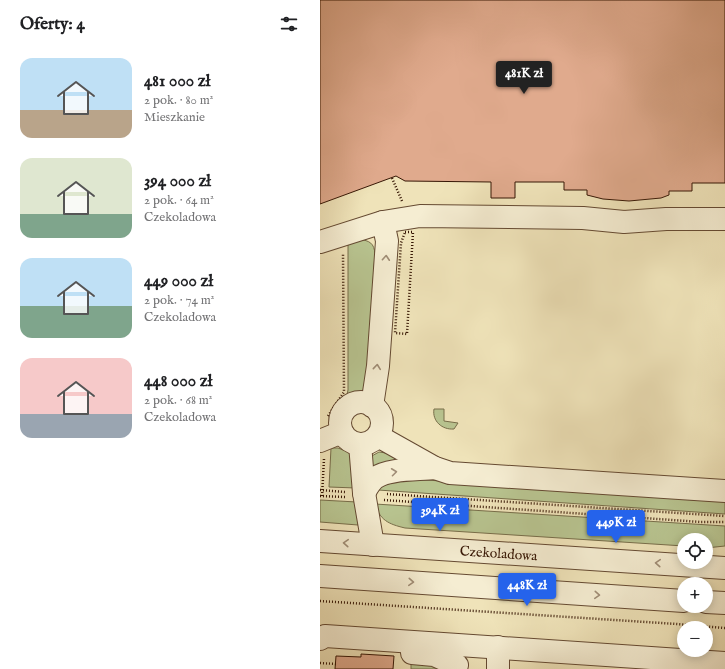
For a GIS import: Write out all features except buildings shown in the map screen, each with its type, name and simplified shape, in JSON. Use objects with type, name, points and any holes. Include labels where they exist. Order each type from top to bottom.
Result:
[{"type":"street","points":[[320,242],[384,222],[404,218],[437,216],[583,218],[624,222],[666,219],[725,219]]},
{"type":"street","points":[[372,406],[378,366],[387,241],[384,222]]},
{"type":"street","points":[[373,545],[365,494],[369,440],[381,430],[382,423],[377,410],[365,403],[358,403],[351,405],[346,409],[340,422],[328,438],[349,441],[369,440],[450,473],[725,491]]},
{"type":"street","points":[[365,494],[371,482],[383,474],[435,468]]},
{"type":"street","name":"Czekoladowa","points":[[320,541],[725,568]]},
{"type":"street","points":[[320,576],[677,601]]},
{"type":"street","points":[[713,602],[725,603]]},
{"type":"street","points":[[322,637],[436,642],[671,664],[725,663]]},
{"type":"street","points":[[322,637],[334,644],[357,650],[434,655],[457,667]]},
{"type":"street","points":[[436,642],[452,655],[457,667]]},
{"type":"street","points":[[498,647],[498,669]]},
{"type":"path","points":[[392,178],[402,201]]},
{"type":"path","points":[[395,333],[407,334],[413,232],[405,232]]},
{"type":"path","points":[[343,252],[344,392],[328,438],[321,496],[365,494],[725,516]]},
{"type":"path","points":[[321,490],[694,521],[725,522]]},
{"type":"path","points":[[320,601],[677,625]]},
{"type":"path","points":[[713,627],[725,628]]},
{"type":"path","points":[[320,663],[336,664]]},
{"type":"green space","points":[[359,239],[371,243],[374,247],[375,254],[366,384],[361,393],[346,399],[348,390],[348,241]]},
{"type":"green space","points":[[434,409],[444,409],[444,421],[458,423],[454,429],[446,428],[436,421]]},
{"type":"green space","points":[[331,448],[338,448],[351,453],[356,488],[329,487]]},
{"type":"green space","points":[[379,452],[386,453],[409,466],[368,475],[370,457]]},
{"type":"green space","points":[[396,478],[725,500],[725,514],[378,490],[381,485]]},
{"type":"green space","points":[[320,500],[357,502],[360,522],[358,525],[320,522]]},
{"type":"green space","points":[[375,504],[725,526],[725,546],[713,547],[713,533],[677,533],[677,546],[405,528],[389,523],[382,518]]},
{"type":"green space","points":[[411,657],[444,669],[411,669]]}]
